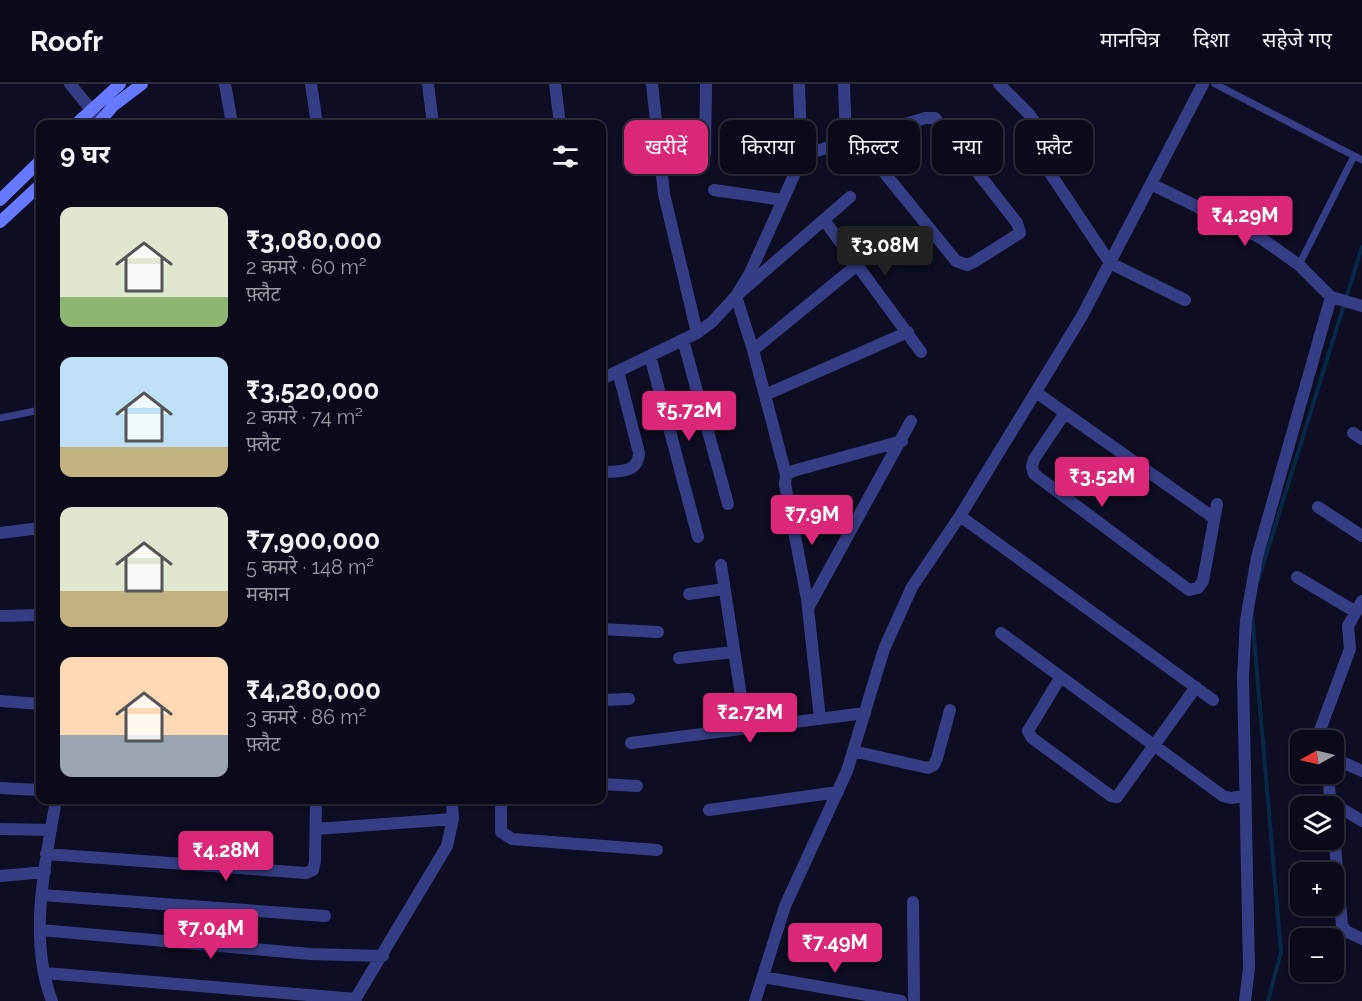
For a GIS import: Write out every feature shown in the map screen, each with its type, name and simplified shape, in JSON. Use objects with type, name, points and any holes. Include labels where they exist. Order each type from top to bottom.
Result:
[{"type":"street","points":[[70,84],[97,120]]},
{"type":"street","points":[[80,120],[120,84]]},
{"type":"street","points":[[101,120],[113,106],[142,84]]},
{"type":"street","points":[[225,84],[231,120]]},
{"type":"street","points":[[311,84],[316,120]]},
{"type":"street","points":[[428,84],[432,120]]},
{"type":"street","points":[[555,84],[560,120]]},
{"type":"street","points":[[652,84],[660,172],[698,333]]},
{"type":"street","points":[[705,84],[705,120]]},
{"type":"street","points":[[800,84],[800,120]]},
{"type":"street","points":[[844,84],[848,120]]},
{"type":"street","points":[[999,84],[1029,114],[1045,137],[1050,173],[1110,263],[1185,300]]},
{"type":"street","points":[[755,1001],[785,906],[838,792],[854,751],[884,649],[912,587],[960,516],[1082,316],[1203,84]]},
{"type":"street","points":[[925,118],[934,118],[1017,223],[1020,233],[974,262],[967,264],[956,261],[851,140],[925,118]]},
{"type":"street","points":[[0,200],[36,165]]},
{"type":"street","points":[[793,174],[783,200],[736,296],[753,350],[786,475],[784,484],[808,608],[820,719]]},
{"type":"street","points":[[1151,184],[1261,238],[1299,265],[1335,298],[1362,306]]},
{"type":"street","points":[[0,222],[36,188]]},
{"type":"street","points":[[714,190],[783,200]]},
{"type":"street","points":[[606,377],[698,333],[712,322],[736,296],[850,198]]},
{"type":"street","points":[[824,220],[921,352]]},
{"type":"street","points":[[753,350],[857,265]]},
{"type":"street","points":[[1245,1001],[1249,968],[1243,676],[1251,588],[1335,298]]},
{"type":"street","points":[[765,395],[908,332]]},
{"type":"street","points":[[683,340],[728,504]]},
{"type":"street","points":[[650,356],[698,537]]},
{"type":"street","points":[[606,472],[634,468],[639,462],[639,453],[618,371]]},
{"type":"street","points":[[1036,392],[1214,518]]},
{"type":"street","points":[[1065,413],[1034,459],[1032,467],[1034,474],[1189,590],[1198,588],[1203,581],[1217,504]]},
{"type":"street","points":[[808,608],[911,421]]},
{"type":"street","points":[[786,475],[793,471],[902,441]]},
{"type":"street","points":[[1318,507],[1362,536]]},
{"type":"street","points":[[960,516],[1213,700]]},
{"type":"street","points":[[0,533],[36,528]]},
{"type":"street","points":[[721,565],[746,729]]},
{"type":"street","points":[[1297,577],[1359,607],[1348,626],[1350,649],[1320,730]]},
{"type":"street","points":[[689,594],[724,589]]},
{"type":"street","points":[[0,616],[36,615]]},
{"type":"street","points":[[606,629],[658,632]]},
{"type":"street","points":[[1000,633],[1223,796],[1231,798],[1245,796]]},
{"type":"street","points":[[1350,649],[1362,654]]},
{"type":"street","points":[[679,658],[734,652]]},
{"type":"street","points":[[1060,678],[1028,731],[1041,745],[1111,796],[1118,797],[1196,687]]},
{"type":"street","points":[[606,700],[629,699]]},
{"type":"street","points":[[0,701],[36,704]]},
{"type":"street","points":[[854,751],[928,768],[934,765],[937,758],[950,710]]},
{"type":"street","points":[[631,743],[865,713]]},
{"type":"street","points":[[1344,763],[1362,771]]},
{"type":"street","points":[[606,784],[637,786]]},
{"type":"street","points":[[0,788],[36,790]]},
{"type":"street","points":[[709,810],[838,792]]},
{"type":"street","points":[[52,1001],[45,972],[41,930],[46,854],[55,804]]},
{"type":"street","points":[[46,854],[306,873],[313,870],[315,861],[316,804]]},
{"type":"street","points":[[45,972],[355,1000],[443,854],[453,819],[452,804]]},
{"type":"street","points":[[501,804],[501,832],[513,839],[657,850]]},
{"type":"street","points":[[1344,812],[1362,821]]},
{"type":"street","points":[[316,829],[453,819]]},
{"type":"street","points":[[0,829],[51,830]]},
{"type":"street","points":[[1335,850],[1342,925],[1346,931],[1360,934]]},
{"type":"street","points":[[0,876],[45,872]]},
{"type":"street","points":[[42,895],[325,916]]},
{"type":"street","points":[[913,902],[914,1001]]},
{"type":"street","points":[[41,930],[310,954],[383,956]]},
{"type":"street","points":[[763,977],[901,1001]]},
{"type":"lane","points":[[1215,84],[1362,160]]},
{"type":"lane","points":[[1299,265],[1354,156]]},
{"type":"lane","points":[[0,418],[36,411]]},
{"type":"waterway","points":[[1258,581],[1362,247]]},
{"type":"waterway","points":[[1252,615],[1281,952],[1268,1001]]}]
